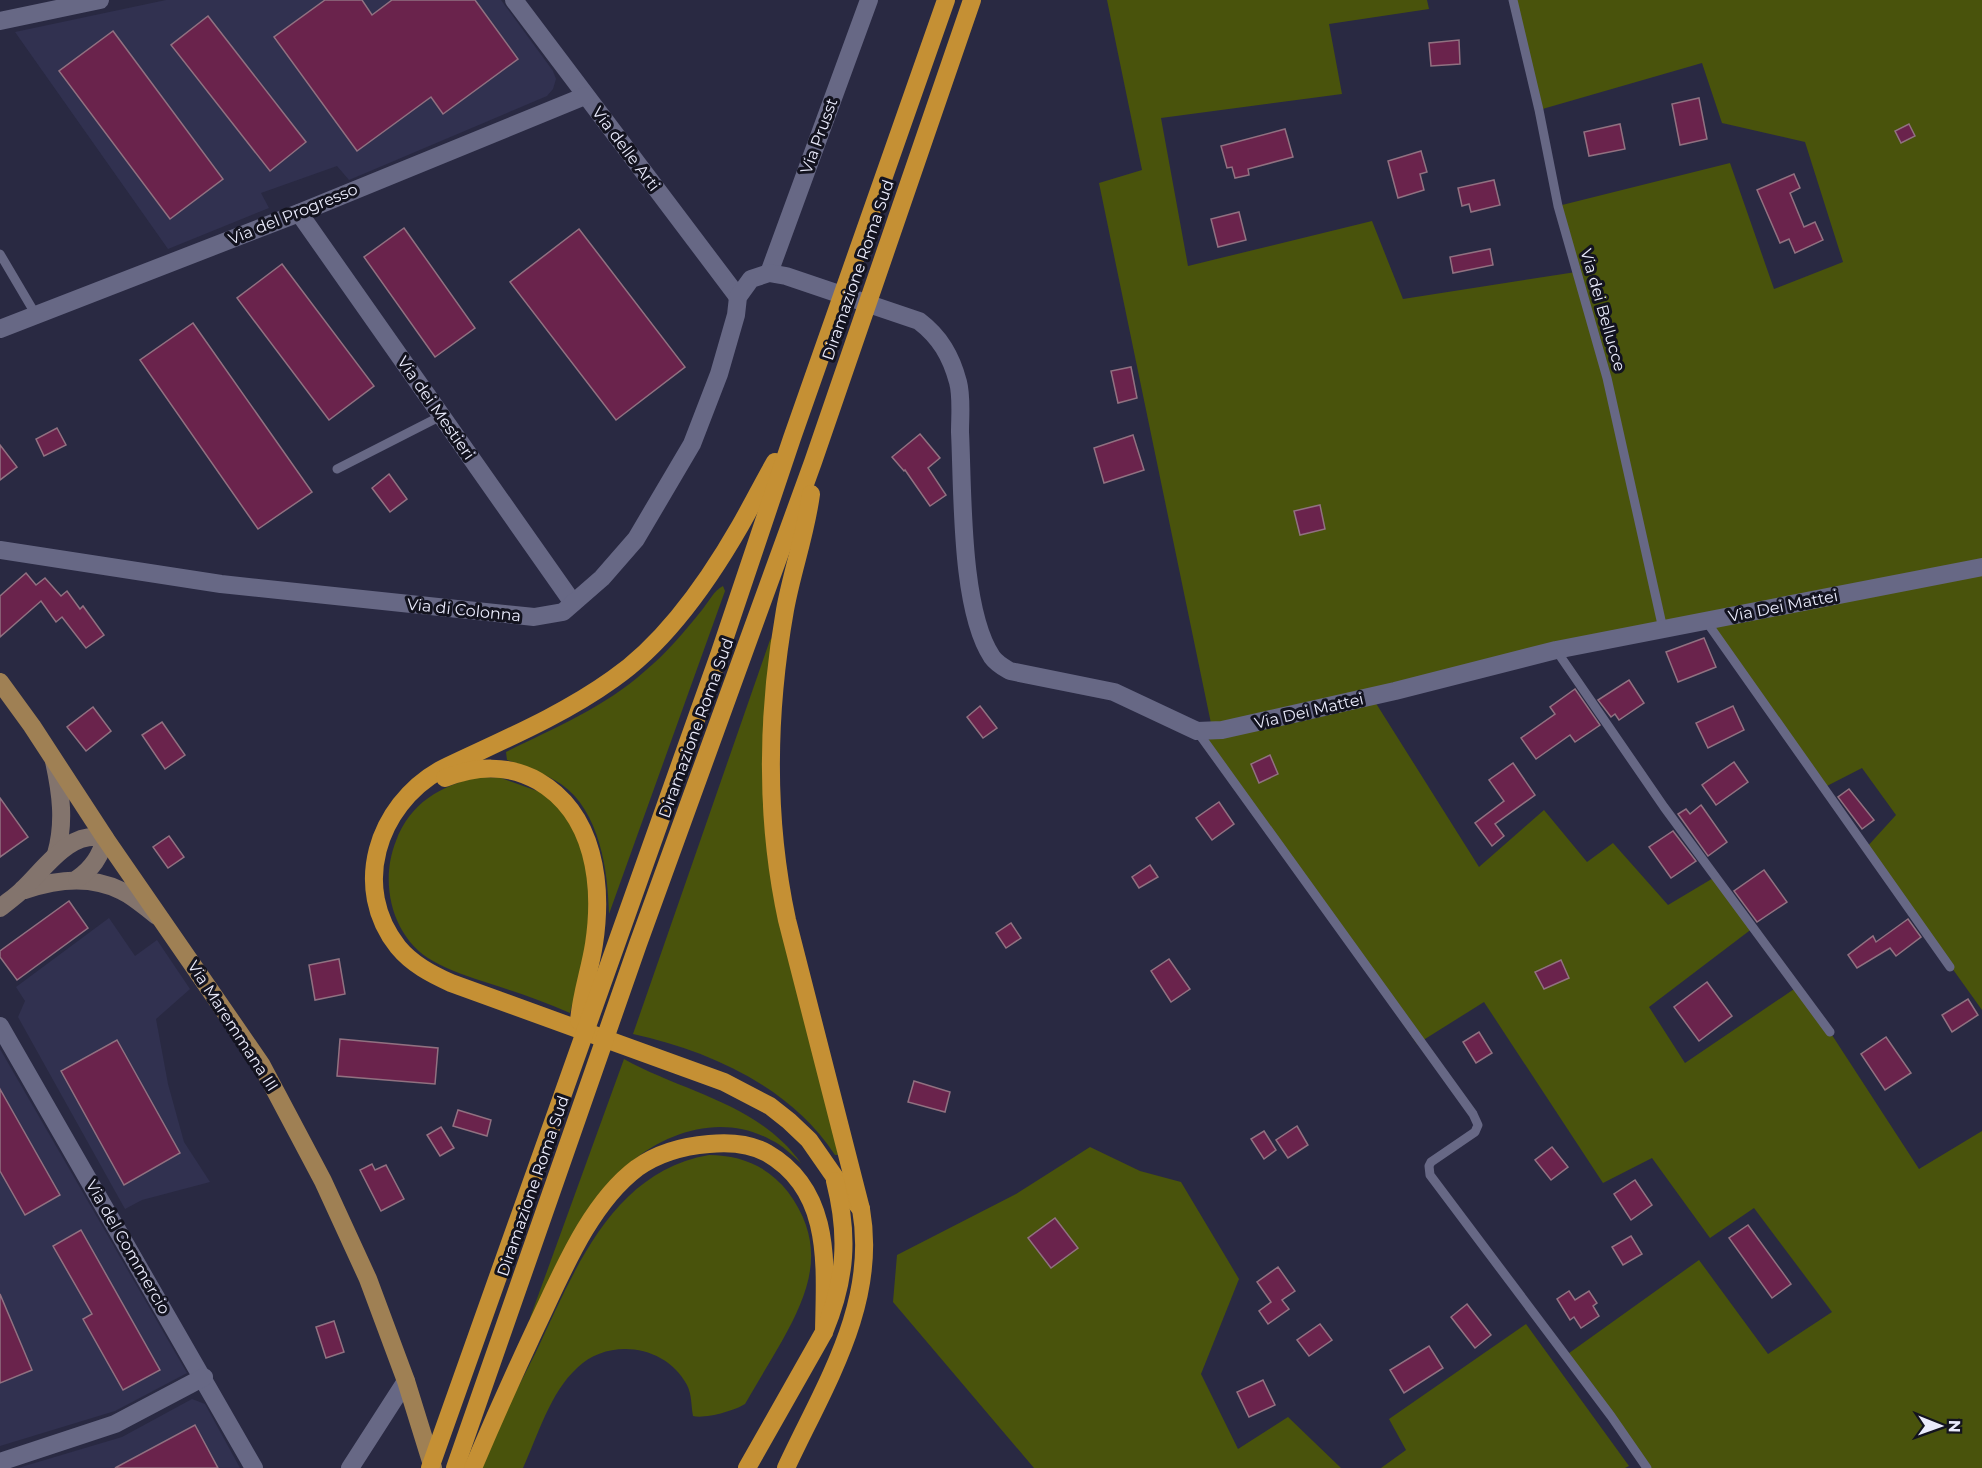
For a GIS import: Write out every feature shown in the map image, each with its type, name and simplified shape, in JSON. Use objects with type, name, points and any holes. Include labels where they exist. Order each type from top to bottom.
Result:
[{"type":"highway","name":"Diramazione Roma Sud","points":[[432,1468],[579,1045],[584,1016],[621,932],[946,0]]},
{"type":"highway","name":"Diramazione Roma Sud","points":[[455,1468],[600,1053],[813,462],[972,0]]},
{"type":"highway","points":[[792,438],[773,466],[718,561],[674,621],[646,651],[614,679],[578,701],[440,770],[423,781],[398,808],[382,835],[373,876],[375,897],[381,918],[399,947],[419,966],[451,983],[724,1082],[770,1106],[809,1140],[861,1209]]},
{"type":"highway","points":[[786,1468],[841,1353],[854,1318],[864,1269],[861,1209],[787,920],[778,875],[773,829],[771,754],[777,675],[785,612],[810,497],[813,462]]},
{"type":"highway","points":[[415,789],[466,771],[499,768],[526,775],[547,786],[573,813],[584,832],[592,855],[597,894],[584,1016]]},
{"type":"highway","points":[[474,1467],[523,1355],[579,1241],[620,1184],[637,1169],[663,1154],[702,1144],[723,1142],[742,1144],[769,1154],[792,1173],[811,1200],[820,1225],[825,1285],[824,1332]]},
{"type":"highway","points":[[747,1468],[824,1332],[834,1308],[843,1263],[843,1223],[834,1176]]},
{"type":"main road","name":"Via Maremmana III","points":[[0,682],[261,1064],[298,1131],[368,1279],[406,1381],[432,1468]]},
{"type":"street","points":[[0,21],[100,0]]},
{"type":"street","name":"Via delle Arti","points":[[514,0],[738,297]]},
{"type":"street","name":"Via Prusst","points":[[769,273],[869,0]]},
{"type":"street","name":"Via del Progresso","points":[[0,328],[299,213],[585,96]]},
{"type":"street","name":"Via dei Mestieri","points":[[299,213],[573,603]]},
{"type":"street","points":[[738,297],[751,279],[769,273]]},
{"type":"street","name":"Via Dei Mattei","points":[[769,273],[800,280],[919,321],[932,331],[945,347],[959,385],[963,507],[970,590],[979,627],[993,659],[1010,671],[1114,692],[1197,731],[1222,730],[1395,691],[1556,650],[1982,567]]},
{"type":"street","name":"Via di Colonna","points":[[0,550],[221,584],[534,617],[563,612],[602,578],[636,539],[692,444],[719,375],[736,315],[738,297]]},
{"type":"street","points":[[54,760],[62,810],[61,836],[56,854]]},
{"type":"street","points":[[0,908],[21,892],[56,854],[82,838],[94,836],[105,838],[95,863],[87,873],[77,879]]},
{"type":"street","points":[[21,892],[52,882],[77,879],[99,883],[122,891],[161,918]]},
{"type":"street","name":"Via del Commercio","points":[[0,1026],[204,1377],[254,1468]]},
{"type":"street","points":[[0,1462],[115,1424],[204,1377]]},
{"type":"street","points":[[350,1468],[406,1381]]},
{"type":"lane","name":"Via dei Bellucce","points":[[1513,0],[1539,110],[1558,206],[1607,378],[1663,629]]},
{"type":"lane","points":[[0,254],[36,315]]},
{"type":"lane","points":[[337,469],[441,416]]},
{"type":"lane","points":[[1706,621],[1950,967]]},
{"type":"lane","points":[[1556,650],[1664,807],[1830,1032]]},
{"type":"lane","points":[[1197,731],[1473,1114],[1478,1125],[1475,1132],[1431,1162],[1428,1166],[1430,1175],[1611,1416],[1647,1468]]},
{"type":"shaded area","points":[[166,0],[501,0],[553,71],[556,79],[553,89],[547,96],[349,180],[337,166],[261,193],[269,208],[168,249],[15,32]]},
{"type":"shaded area","points":[[109,918],[135,956],[157,940],[190,989],[156,1019],[168,1084],[184,1142],[210,1182],[142,1200],[125,1209],[18,1017],[25,1001],[16,987]]},
{"type":"shaded area","points":[[0,1049],[187,1373],[115,1411],[0,1446]]},
{"type":"shaded area","points":[[192,1399],[205,1404],[240,1468],[18,1468],[122,1437]]},
{"type":"green space","points":[[1107,0],[1427,0],[1429,9],[1329,24],[1342,94],[1161,118],[1188,266],[1372,221],[1403,299],[1576,272],[1558,206],[1730,163],[1774,289],[1843,262],[1805,142],[1722,123],[1702,63],[1539,110],[1513,0],[1982,0],[1982,1010],[1866,848],[1896,815],[1862,768],[1823,788],[1706,621],[1372,697],[1479,867],[1544,810],[1587,862],[1613,843],[1668,905],[1715,877],[1753,928],[1649,1007],[1685,1063],[1797,987],[1830,1032],[1919,1169],[1982,1131],[1982,1468],[1647,1468],[1565,1356],[1699,1260],[1768,1354],[1832,1312],[1754,1208],[1710,1238],[1652,1158],[1603,1183],[1484,1002],[1417,1044],[1207,743],[1213,733],[1099,183],[1142,170]]},
{"type":"green space","points":[[723,586],[725,591],[609,914],[604,861],[593,826],[585,810],[561,784],[541,773],[507,760],[506,752],[578,716],[630,684],[668,650]]},
{"type":"green space","points":[[773,637],[765,776],[838,1155],[835,1155],[817,1131],[796,1110],[772,1091],[746,1075],[691,1051],[633,1034],[770,640]]},
{"type":"green space","points":[[478,777],[501,778],[540,792],[561,808],[586,853],[593,907],[575,1004],[572,1005],[570,1013],[440,965],[419,951],[399,924],[389,891],[389,874],[391,857],[402,828],[409,816],[428,798],[451,785]]},
{"type":"green space","points":[[624,1059],[742,1113],[764,1126],[784,1143],[801,1163],[775,1142],[753,1132],[735,1128],[698,1129],[663,1141],[631,1162],[533,1317],[530,1318]]},
{"type":"green space","points":[[1090,1147],[1140,1171],[1181,1182],[1239,1279],[1201,1374],[1238,1449],[1288,1417],[1341,1468],[1034,1468],[893,1302],[897,1255],[1016,1194]]},
{"type":"green space","points":[[709,1155],[742,1160],[772,1175],[788,1192],[800,1211],[808,1230],[811,1249],[807,1285],[801,1303],[782,1341],[745,1404],[719,1414],[693,1416],[691,1396],[687,1385],[678,1372],[665,1361],[636,1350],[620,1349],[605,1352],[590,1358],[577,1368],[559,1390],[523,1468],[481,1468],[565,1290],[600,1230],[621,1204],[646,1182],[675,1165]]},
{"type":"green space","points":[[1526,1324],[1629,1466],[1625,1468],[1381,1468],[1406,1450],[1389,1419]]},
{"type":"building","points":[[325,0],[362,0],[372,15],[392,0],[475,0],[518,59],[443,114],[431,97],[357,151],[274,37]]},
{"type":"building","points":[[208,16],[306,142],[270,171],[171,45]]},
{"type":"building","points":[[113,31],[223,179],[170,219],[59,71]]},
{"type":"building","points":[[1459,40],[1460,64],[1431,66],[1429,43]]},
{"type":"building","points":[[1699,98],[1707,139],[1680,145],[1672,104]]},
{"type":"building","points":[[1620,124],[1625,149],[1589,156],[1584,132]]},
{"type":"building","points":[[1909,124],[1915,136],[1901,143],[1895,131]]},
{"type":"building","points":[[1285,129],[1293,157],[1248,169],[1249,175],[1235,178],[1232,167],[1227,168],[1221,146]]},
{"type":"building","points":[[1421,151],[1427,172],[1420,174],[1424,190],[1398,198],[1388,161]]},
{"type":"building","points":[[1794,174],[1800,188],[1790,193],[1804,227],[1815,222],[1823,240],[1795,253],[1789,239],[1780,243],[1757,190]]},
{"type":"building","points":[[1494,180],[1500,205],[1471,212],[1469,204],[1462,206],[1458,188]]},
{"type":"building","points":[[1239,212],[1246,240],[1218,247],[1211,219]]},
{"type":"building","points":[[404,228],[475,328],[435,357],[364,257]]},
{"type":"building","points":[[579,229],[685,367],[616,420],[510,282]]},
{"type":"building","points":[[1490,249],[1493,265],[1453,273],[1450,257]]},
{"type":"building","points":[[282,264],[374,386],[329,420],[237,298]]},
{"type":"building","points":[[193,323],[312,492],[258,529],[140,360]]},
{"type":"building","points":[[1131,367],[1137,398],[1118,403],[1111,371]]},
{"type":"building","points":[[57,428],[66,445],[44,456],[36,439]]},
{"type":"building","points":[[920,434],[940,458],[928,468],[946,495],[930,506],[905,470],[892,457]]},
{"type":"building","points":[[1133,435],[1144,470],[1104,483],[1094,448]]},
{"type":"building","points":[[0,445],[17,467],[0,480]]},
{"type":"building","points":[[389,474],[407,499],[390,512],[372,488]]},
{"type":"building","points":[[1320,505],[1325,529],[1300,535],[1294,511]]},
{"type":"building","points":[[26,573],[36,585],[45,578],[61,596],[67,591],[80,609],[83,606],[104,635],[86,648],[62,617],[56,622],[41,601],[0,637],[0,596]]},
{"type":"building","points":[[1704,638],[1716,667],[1678,682],[1666,652]]},
{"type":"building","points":[[1629,680],[1644,703],[1619,720],[1615,714],[1611,717],[1598,700]]},
{"type":"building","points":[[1575,689],[1600,725],[1575,742],[1570,735],[1536,759],[1521,738],[1555,714],[1550,707]]},
{"type":"building","points":[[980,706],[997,728],[983,738],[967,717]]},
{"type":"building","points":[[1733,706],[1744,730],[1708,748],[1696,723]]},
{"type":"building","points":[[93,707],[111,731],[86,751],[67,727]]},
{"type":"building","points":[[162,722],[185,755],[165,769],[142,735]]},
{"type":"building","points":[[1270,755],[1278,774],[1259,783],[1251,764]]},
{"type":"building","points":[[1734,762],[1748,782],[1716,805],[1702,785]]},
{"type":"building","points":[[1513,763],[1535,795],[1495,824],[1504,836],[1492,846],[1475,823],[1504,801],[1489,780]]},
{"type":"building","points":[[1849,789],[1874,820],[1862,829],[1838,797]]},
{"type":"building","points":[[0,798],[28,837],[0,857]]},
{"type":"building","points":[[1219,802],[1234,824],[1212,840],[1196,818]]},
{"type":"building","points":[[1701,805],[1727,842],[1708,856],[1678,814],[1686,809],[1690,814]]},
{"type":"building","points":[[1673,831],[1696,861],[1671,878],[1649,847]]},
{"type":"building","points":[[169,836],[184,857],[168,868],[153,847]]},
{"type":"building","points":[[1150,865],[1158,877],[1139,888],[1132,877]]},
{"type":"building","points":[[1764,870],[1787,902],[1757,922],[1734,891]]},
{"type":"building","points":[[69,901],[88,928],[17,980],[0,957],[0,951]]},
{"type":"building","points":[[1908,919],[1921,937],[1896,956],[1890,948],[1857,968],[1848,955],[1873,936],[1876,942]]},
{"type":"building","points":[[1011,923],[1021,938],[1006,948],[996,933]]},
{"type":"building","points":[[339,959],[345,994],[315,1000],[309,965]]},
{"type":"building","points":[[1169,959],[1190,989],[1171,1002],[1151,971]]},
{"type":"building","points":[[1561,960],[1569,978],[1544,989],[1535,972]]},
{"type":"building","points":[[1707,982],[1732,1016],[1699,1041],[1674,1007]]},
{"type":"building","points":[[1968,999],[1978,1015],[1952,1032],[1942,1015]]},
{"type":"building","points":[[1479,1032],[1492,1053],[1476,1063],[1463,1042]]},
{"type":"building","points":[[1886,1037],[1911,1073],[1885,1090],[1861,1054]]},
{"type":"building","points":[[340,1039],[438,1048],[435,1084],[337,1076]]},
{"type":"building","points":[[117,1040],[180,1153],[124,1185],[61,1071]]},
{"type":"building","points":[[914,1081],[950,1092],[945,1112],[908,1102]]},
{"type":"building","points":[[0,1089],[60,1195],[25,1215],[0,1171]]},
{"type":"building","points":[[458,1110],[491,1120],[487,1136],[453,1126]]},
{"type":"building","points":[[1297,1126],[1308,1145],[1288,1158],[1276,1140]]},
{"type":"building","points":[[441,1127],[454,1148],[440,1156],[427,1135]]},
{"type":"building","points":[[1264,1131],[1276,1150],[1264,1159],[1251,1139]]},
{"type":"building","points":[[1552,1147],[1568,1167],[1551,1180],[1535,1160]]},
{"type":"building","points":[[372,1164],[375,1170],[386,1165],[404,1199],[381,1211],[360,1170]]},
{"type":"building","points":[[1635,1180],[1652,1205],[1631,1220],[1614,1194]]},
{"type":"building","points":[[1055,1218],[1078,1248],[1051,1268],[1028,1238]]},
{"type":"building","points":[[1748,1225],[1791,1284],[1772,1298],[1729,1238]]},
{"type":"building","points":[[81,1230],[160,1370],[123,1390],[83,1319],[92,1314],[53,1246]]},
{"type":"building","points":[[1631,1236],[1642,1254],[1623,1265],[1612,1247]]},
{"type":"building","points":[[1278,1267],[1295,1291],[1282,1300],[1289,1309],[1268,1324],[1259,1311],[1271,1302],[1257,1282]]},
{"type":"building","points":[[1569,1291],[1575,1300],[1589,1291],[1597,1303],[1593,1306],[1599,1316],[1581,1328],[1574,1317],[1570,1320],[1557,1299]]},
{"type":"building","points":[[0,1294],[32,1370],[0,1383]]},
{"type":"building","points":[[1467,1304],[1491,1335],[1475,1348],[1451,1317]]},
{"type":"building","points":[[334,1321],[344,1352],[326,1358],[316,1327]]},
{"type":"building","points":[[1320,1324],[1332,1340],[1309,1356],[1297,1340]]},
{"type":"building","points":[[1429,1346],[1443,1368],[1404,1393],[1390,1370]]},
{"type":"building","points":[[1263,1380],[1275,1405],[1249,1417],[1237,1392]]},
{"type":"building","points":[[195,1425],[218,1468],[115,1468]]}]
